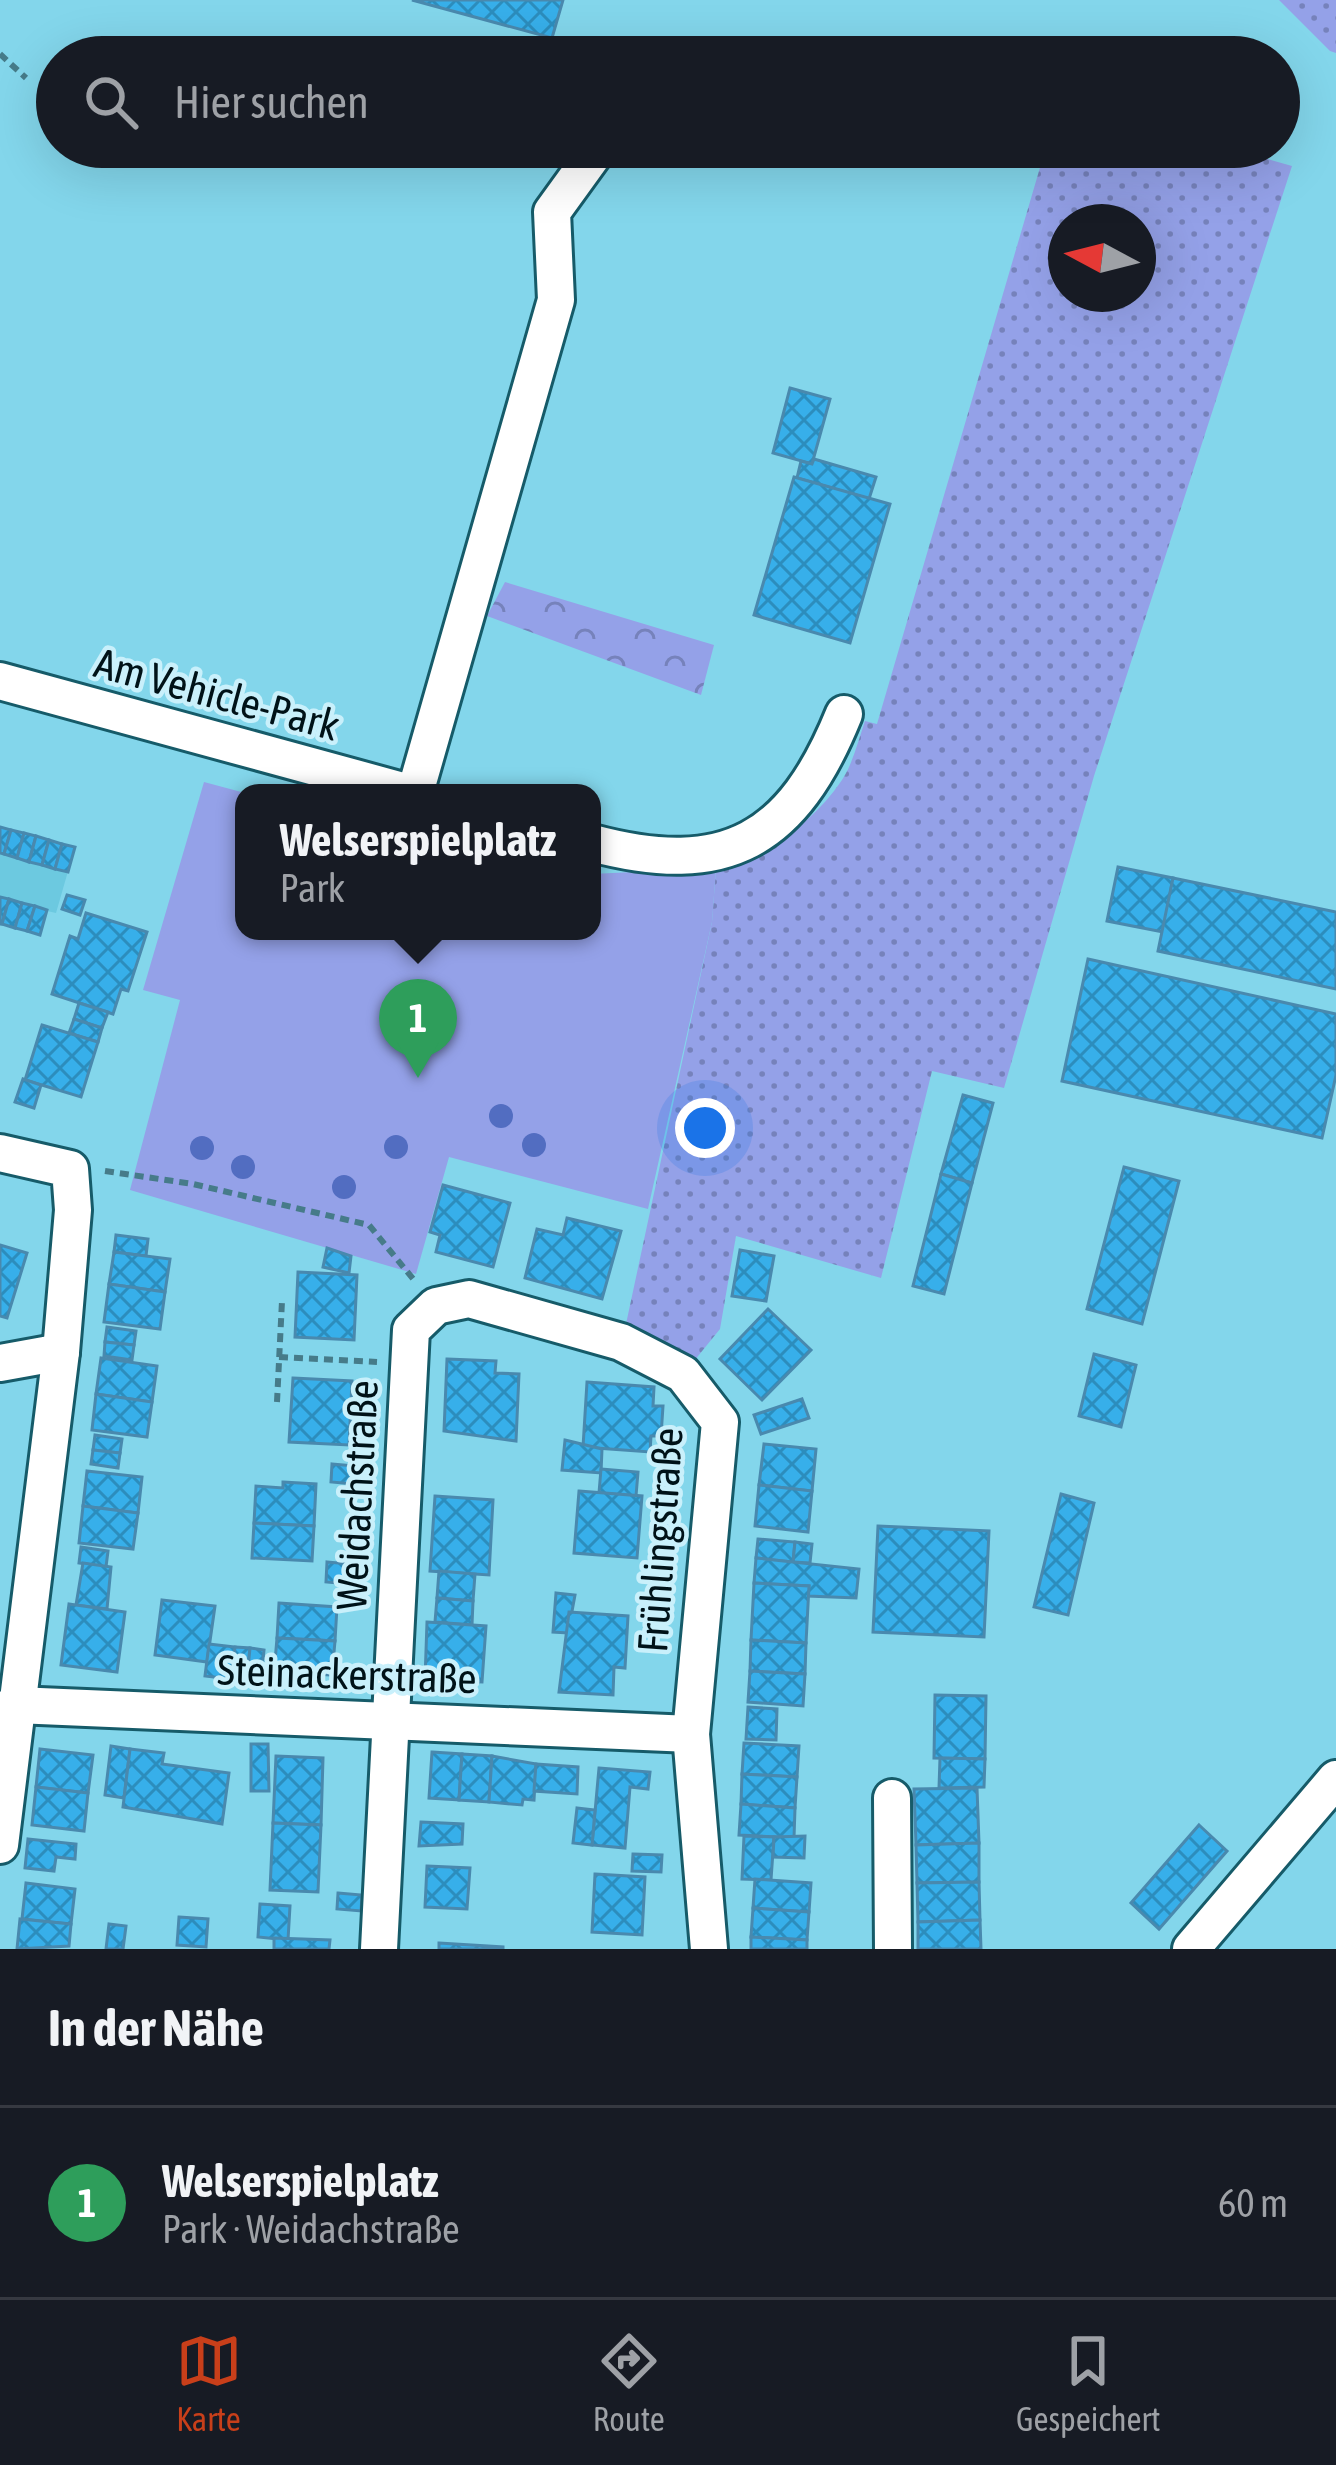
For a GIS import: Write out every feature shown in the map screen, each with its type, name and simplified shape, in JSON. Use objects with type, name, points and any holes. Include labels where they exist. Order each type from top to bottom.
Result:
[{"type":"street","points":[[415,784],[556,300],[552,212],[584,168]]},
{"type":"street","name":"Am Vehicle-Park","points":[[0,681],[379,784]]},
{"type":"street","points":[[601,844],[689,858],[731,848],[778,822],[807,792],[844,714]]},
{"type":"street","points":[[0,1153],[70,1169],[73,1210],[61,1352],[8,1708],[0,1844]]},
{"type":"street","name":"Weidachstraße","points":[[379,1949],[411,1330],[452,1303]]},
{"type":"street","name":"Frühlingstraße","points":[[452,1303],[652,1354],[683,1374],[720,1422],[691,1734],[709,1949]]},
{"type":"street","points":[[0,1363],[61,1352]]},
{"type":"street","name":"Steinackerstraße","points":[[8,1708],[691,1734]]},
{"type":"street","points":[[1191,1949],[1336,1779]]},
{"type":"street","points":[[892,1798],[893,1949]]},
{"type":"path","points":[[0,54],[26,78]]},
{"type":"path","points":[[70,1169],[170,1180],[369,1226],[452,1303]]},
{"type":"path","points":[[277,1402],[282,1300]]},
{"type":"path","points":[[279,1357],[409,1363]]},
{"type":"shaded area","points":[[0,826],[75,847],[56,913],[47,911],[40,935],[0,924]]},
{"type":"green space","points":[[1279,0],[1336,0],[1336,53],[1330,51]]},
{"type":"green space","points":[[1040,168],[1291,168],[1094,776],[1004,1088],[932,1071],[881,1278],[736,1236],[720,1329],[694,1361],[626,1324],[712,922],[716,868],[752,856],[789,835],[834,791],[854,755],[865,721],[877,724]]},
{"type":"green space","points":[[505,582],[714,645],[701,695],[487,616]]},
{"type":"green space","points":[[204,782],[235,790],[235,940],[601,940],[601,874],[716,868],[712,922],[648,1209],[449,1157],[416,1274],[130,1190],[180,1000],[143,990]]},
{"type":"building","points":[[412,0],[563,0],[553,36]]},
{"type":"building","points":[[790,388],[830,399],[812,464],[773,453]]},
{"type":"building","points":[[814,459],[876,477],[869,499],[797,478],[801,461],[812,464]]},
{"type":"building","points":[[794,477],[890,504],[850,643],[754,615]]},
{"type":"building","points":[[0,827],[11,830],[4,854],[0,853]]},
{"type":"building","points":[[11,830],[24,833],[17,858],[4,854]]},
{"type":"building","points":[[24,833],[36,836],[29,862],[17,858]]},
{"type":"building","points":[[36,836],[49,840],[42,865],[29,862]]},
{"type":"building","points":[[49,840],[62,844],[55,869],[42,865]]},
{"type":"building","points":[[62,844],[75,847],[68,872],[55,869]]},
{"type":"building","points":[[1118,867],[1173,878],[1163,932],[1107,921]]},
{"type":"building","points":[[1173,878],[1336,912],[1336,989],[1158,951]]},
{"type":"building","points":[[67,895],[85,900],[80,915],[62,909]]},
{"type":"building","points":[[0,897],[9,899],[2,924],[0,924]]},
{"type":"building","points":[[9,899],[22,903],[15,928],[2,924]]},
{"type":"building","points":[[22,903],[35,906],[27,931],[15,928]]},
{"type":"building","points":[[35,906],[47,910],[40,935],[27,931]]},
{"type":"building","points":[[86,913],[147,932],[128,991],[121,989],[113,1014],[52,994],[70,936],[78,939]]},
{"type":"building","points":[[1088,959],[1336,1014],[1336,1075],[1322,1138],[1062,1081]]},
{"type":"building","points":[[79,1003],[108,1012],[102,1028],[74,1019]]},
{"type":"building","points":[[74,1019],[102,1028],[98,1042],[69,1033]]},
{"type":"building","points":[[42,1025],[98,1042],[81,1097],[25,1080]]},
{"type":"building","points":[[23,1079],[41,1085],[34,1108],[15,1102]]},
{"type":"building","points":[[963,1095],[993,1103],[972,1183],[941,1174]]},
{"type":"building","points":[[1124,1167],[1179,1181],[1142,1324],[1087,1309]]},
{"type":"building","points":[[941,1174],[972,1183],[944,1294],[913,1286]]},
{"type":"building","points":[[443,1185],[510,1203],[493,1267],[436,1252],[440,1235],[430,1232]]},
{"type":"building","points":[[567,1218],[621,1231],[602,1299],[525,1278],[537,1229],[563,1235]]},
{"type":"building","points":[[116,1235],[148,1239],[146,1256],[114,1252]]},
{"type":"building","points":[[0,1245],[27,1253],[7,1318],[0,1316]]},
{"type":"building","points":[[327,1248],[351,1256],[349,1273],[323,1267]]},
{"type":"building","points":[[740,1250],[774,1256],[766,1301],[732,1296]]},
{"type":"building","points":[[114,1252],[170,1259],[165,1292],[109,1284]]},
{"type":"building","points":[[298,1272],[357,1275],[354,1340],[295,1337]]},
{"type":"building","points":[[109,1284],[165,1292],[160,1329],[104,1322]]},
{"type":"building","points":[[768,1309],[811,1350],[762,1400],[720,1359]]},
{"type":"building","points":[[107,1327],[136,1331],[134,1345],[105,1342]]},
{"type":"building","points":[[105,1342],[134,1345],[132,1360],[104,1356]]},
{"type":"building","points":[[1094,1354],[1136,1365],[1121,1427],[1079,1416]]},
{"type":"building","points":[[101,1358],[157,1366],[152,1402],[96,1394]]},
{"type":"building","points":[[447,1359],[496,1361],[495,1373],[519,1374],[516,1441],[444,1431]]},
{"type":"building","points":[[293,1378],[352,1381],[349,1445],[289,1442]]},
{"type":"building","points":[[587,1382],[654,1387],[653,1406],[663,1406],[661,1436],[651,1436],[650,1452],[583,1447]]},
{"type":"building","points":[[96,1394],[152,1402],[147,1437],[92,1430]]},
{"type":"building","points":[[802,1399],[809,1418],[761,1434],[754,1415]]},
{"type":"building","points":[[95,1435],[122,1439],[120,1453],[93,1450]]},
{"type":"building","points":[[565,1440],[602,1449],[601,1473],[562,1470]]},
{"type":"building","points":[[764,1444],[816,1449],[812,1491],[759,1485]]},
{"type":"building","points":[[93,1450],[120,1453],[118,1468],[91,1464]]},
{"type":"building","points":[[332,1464],[367,1467],[366,1485],[331,1482]]},
{"type":"building","points":[[601,1469],[638,1472],[636,1496],[599,1493]]},
{"type":"building","points":[[87,1471],[142,1477],[138,1513],[83,1506]]},
{"type":"building","points":[[283,1482],[316,1484],[314,1526],[254,1523],[256,1486],[283,1488]]},
{"type":"building","points":[[759,1485],[812,1491],[808,1532],[755,1526]]},
{"type":"building","points":[[579,1491],[642,1496],[637,1558],[574,1553]]},
{"type":"building","points":[[1061,1494],[1094,1503],[1068,1615],[1034,1607]]},
{"type":"building","points":[[435,1496],[493,1500],[489,1575],[430,1571]]},
{"type":"building","points":[[83,1506],[138,1513],[133,1549],[79,1543]]},
{"type":"building","points":[[254,1523],[314,1526],[312,1561],[252,1558]]},
{"type":"building","points":[[878,1526],[989,1531],[984,1637],[873,1632]]},
{"type":"building","points":[[758,1539],[795,1542],[793,1562],[756,1558]]},
{"type":"building","points":[[795,1542],[812,1544],[810,1563],[793,1562]]},
{"type":"building","points":[[81,1547],[108,1551],[106,1567],[79,1563]]},
{"type":"building","points":[[756,1558],[859,1569],[856,1598],[808,1596],[809,1586],[754,1583]]},
{"type":"building","points":[[327,1562],[362,1565],[361,1585],[326,1582]]},
{"type":"building","points":[[83,1563],[111,1567],[107,1609],[76,1605]]},
{"type":"building","points":[[439,1571],[475,1574],[473,1601],[437,1598]]},
{"type":"building","points":[[754,1583],[809,1586],[806,1643],[751,1640]]},
{"type":"building","points":[[556,1593],[575,1595],[568,1633],[553,1632]]},
{"type":"building","points":[[437,1598],[473,1601],[472,1625],[435,1622]]},
{"type":"building","points":[[162,1600],[215,1606],[207,1662],[155,1655]]},
{"type":"building","points":[[279,1603],[337,1607],[335,1641],[277,1638]]},
{"type":"building","points":[[69,1604],[125,1612],[117,1672],[61,1665]]},
{"type":"building","points":[[569,1612],[628,1616],[625,1668],[614,1667],[613,1695],[559,1692]]},
{"type":"building","points":[[427,1622],[486,1626],[482,1682],[425,1680]]},
{"type":"building","points":[[277,1638],[335,1641],[332,1675],[274,1673]]},
{"type":"building","points":[[751,1640],[806,1643],[805,1674],[750,1671]]},
{"type":"building","points":[[209,1644],[235,1647],[231,1679],[205,1676]]},
{"type":"building","points":[[235,1647],[250,1648],[247,1678],[231,1676]]},
{"type":"building","points":[[250,1648],[264,1650],[261,1680],[247,1678]]},
{"type":"building","points":[[750,1671],[805,1674],[803,1706],[748,1702]]},
{"type":"building","points":[[935,1695],[986,1696],[985,1759],[934,1758]]},
{"type":"building","points":[[748,1707],[777,1709],[776,1740],[746,1739]]},
{"type":"building","points":[[744,1743],[799,1746],[797,1777],[742,1774]]},
{"type":"building","points":[[251,1744],[268,1744],[269,1791],[251,1791]]},
{"type":"building","points":[[111,1746],[130,1749],[124,1798],[105,1795]]},
{"type":"building","points":[[40,1749],[93,1755],[88,1793],[36,1787]]},
{"type":"building","points":[[130,1749],[164,1753],[162,1764],[229,1773],[222,1824],[123,1807]]},
{"type":"building","points":[[432,1752],[462,1754],[459,1800],[429,1798]]},
{"type":"building","points":[[462,1754],[492,1756],[489,1802],[459,1800]]},
{"type":"building","points":[[276,1756],[323,1758],[321,1825],[273,1823]]},
{"type":"building","points":[[492,1756],[536,1764],[534,1800],[523,1799],[522,1805],[489,1802]]},
{"type":"building","points":[[940,1758],[985,1759],[984,1787],[939,1788]]},
{"type":"building","points":[[536,1764],[578,1767],[577,1794],[534,1791]]},
{"type":"building","points":[[599,1768],[650,1772],[648,1789],[630,1787],[625,1848],[592,1845]]},
{"type":"building","points":[[742,1774],[797,1777],[795,1808],[741,1804]]},
{"type":"building","points":[[36,1787],[88,1793],[84,1831],[32,1825]]},
{"type":"building","points":[[977,1788],[979,1843],[916,1845],[914,1789]]},
{"type":"building","points":[[741,1804],[795,1808],[794,1838],[739,1835]]},
{"type":"building","points":[[577,1808],[595,1810],[592,1845],[573,1843]]},
{"type":"building","points":[[421,1822],[463,1824],[462,1844],[419,1846]]},
{"type":"building","points":[[273,1823],[321,1825],[318,1892],[270,1890]]},
{"type":"building","points":[[1199,1825],[1227,1851],[1159,1929],[1131,1903]]},
{"type":"building","points":[[744,1836],[774,1837],[771,1880],[742,1879]]},
{"type":"building","points":[[805,1836],[804,1858],[773,1857],[774,1837]]},
{"type":"building","points":[[28,1839],[76,1844],[75,1859],[56,1857],[54,1871],[25,1868]]},
{"type":"building","points":[[979,1843],[979,1882],[917,1883],[916,1845]]},
{"type":"building","points":[[633,1854],[662,1855],[661,1872],[632,1871]]},
{"type":"building","points":[[427,1866],[470,1868],[467,1909],[425,1907]]},
{"type":"building","points":[[595,1874],[645,1877],[642,1935],[592,1932]]},
{"type":"building","points":[[755,1879],[811,1883],[809,1912],[753,1908]]},
{"type":"building","points":[[979,1882],[980,1920],[918,1922],[917,1883]]},
{"type":"building","points":[[26,1883],[75,1889],[71,1924],[22,1919]]},
{"type":"building","points":[[338,1893],[362,1895],[361,1911],[337,1909]]},
{"type":"building","points":[[260,1904],[290,1906],[288,1940],[258,1937]]},
{"type":"building","points":[[753,1908],[809,1912],[807,1940],[751,1937]]},
{"type":"building","points":[[179,1917],[208,1919],[206,1947],[177,1945]]},
{"type":"building","points":[[20,1919],[71,1924],[69,1946],[17,1949]]},
{"type":"building","points":[[980,1920],[981,1949],[918,1949],[918,1922]]},
{"type":"building","points":[[109,1924],[126,1926],[123,1949],[106,1949]]},
{"type":"building","points":[[751,1937],[807,1940],[807,1949],[751,1949]]},
{"type":"building","points":[[274,1938],[330,1940],[329,1949],[274,1949]]},
{"type":"building","points":[[439,1943],[503,1947],[503,1949],[439,1949]]},
{"type":"place","name":"Welserspielplatz","points":[[418,1078]]}]
